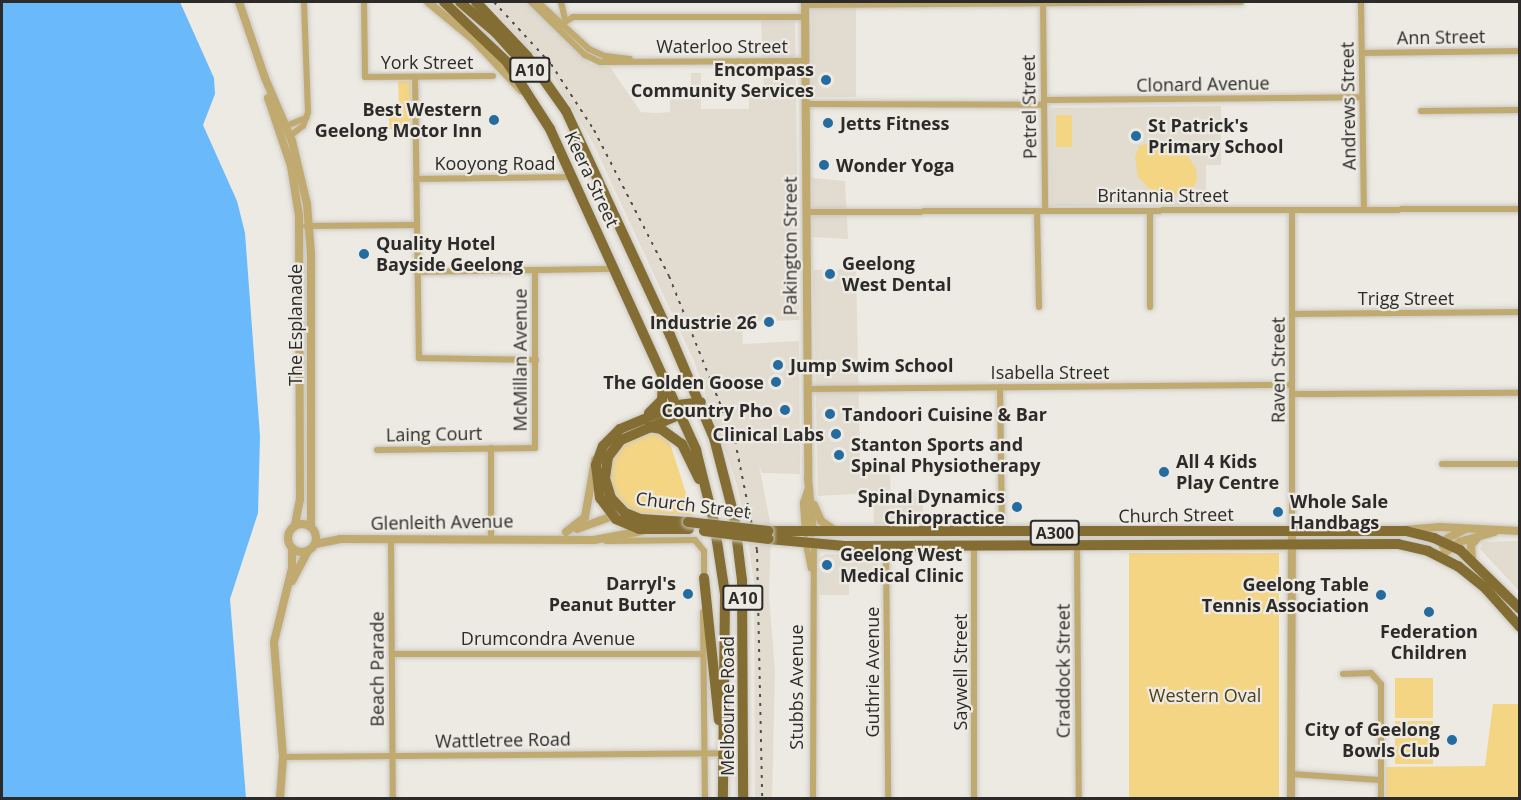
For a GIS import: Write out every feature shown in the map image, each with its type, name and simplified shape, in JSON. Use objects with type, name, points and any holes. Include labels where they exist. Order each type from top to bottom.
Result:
[{"type":"highway","name":"A10","points":[[444,2],[502,56],[533,102]]},
{"type":"highway","name":"A10","points":[[460,2],[496,33],[536,77],[586,151]]},
{"type":"highway","points":[[476,2],[545,79],[586,151]]},
{"type":"highway","name":"Keera Street","points":[[533,102],[574,177],[680,410]]},
{"type":"highway","name":"Keera Street","points":[[586,151],[701,402]]},
{"type":"highway","points":[[632,423],[662,400],[660,366]]},
{"type":"highway","name":"Church Street","points":[[688,526],[664,529],[633,528],[613,516],[596,484],[596,465],[603,446],[632,423],[701,402]]},
{"type":"highway","name":"Melbourne Road","points":[[701,402],[725,476],[741,562],[743,798]]},
{"type":"highway","name":"Church Street","points":[[680,410],[621,440],[606,463],[608,492],[618,507],[629,515],[688,526],[886,546],[1077,543],[1388,543],[1440,556]]},
{"type":"highway","name":"Melbourne Road","points":[[680,410],[712,510],[725,594],[723,798]]},
{"type":"highway","points":[[646,428],[661,429],[682,444],[712,510]]},
{"type":"highway","name":"Glenleith Avenue","points":[[613,516],[629,515]]},
{"type":"highway","name":"Church Street","points":[[810,539],[840,534],[1292,530],[1401,531],[1449,544]]},
{"type":"highway","name":"A300","points":[[1449,544],[1472,560],[1520,609]]},
{"type":"highway","name":"A300","points":[[1440,556],[1486,589],[1520,627]]},
{"type":"highway","points":[[704,578],[723,753]]},
{"type":"street","points":[[234,2],[284,132]]},
{"type":"street","points":[[239,2],[284,132]]},
{"type":"street","points":[[284,132],[302,128],[306,118],[304,2]]},
{"type":"street","name":"York Street","points":[[364,2],[365,77],[493,76]]},
{"type":"street","name":"Keera Street","points":[[428,2],[481,46],[533,102]]},
{"type":"street","points":[[531,2],[561,24]]},
{"type":"street","points":[[538,2],[561,24]]},
{"type":"street","points":[[561,2],[561,24]]},
{"type":"street","points":[[805,3],[1241,2]]},
{"type":"street","name":"Andrews Street","points":[[1361,2],[1364,210]]},
{"type":"street","name":"Pakington Street","points":[[805,3],[808,491],[804,503],[810,539]]},
{"type":"street","name":"Petrel Street","points":[[1043,3],[1045,211]]},
{"type":"street","points":[[561,24],[573,17],[805,17]]},
{"type":"street","name":"Waterloo Street","points":[[561,24],[600,58],[639,61],[806,61]]},
{"type":"street","name":"Ann Street","points":[[1362,53],[1520,51]]},
{"type":"street","points":[[415,77],[419,358],[536,360]]},
{"type":"street","name":"Clonard Avenue","points":[[806,104],[1362,98]]},
{"type":"street","points":[[1421,111],[1520,110]]},
{"type":"street","points":[[284,132],[306,118]]},
{"type":"street","name":"The Esplanade","points":[[284,132],[304,185],[300,499],[295,525],[287,536],[292,549]]},
{"type":"street","name":"Kooyong Road","points":[[416,179],[574,177]]},
{"type":"street","name":"Britannia Street","points":[[806,212],[1520,209]]},
{"type":"street","points":[[1037,211],[1039,307]]},
{"type":"street","points":[[1150,211],[1150,307]]},
{"type":"street","name":"Raven Street","points":[[1292,211],[1292,530]]},
{"type":"street","points":[[304,226],[416,225]]},
{"type":"street","name":"The Esplanade","points":[[304,226],[311,547]]},
{"type":"street","points":[[417,272],[616,269]]},
{"type":"street","name":"McMillan Avenue","points":[[535,272],[535,448]]},
{"type":"street","name":"Trigg Street","points":[[1293,314],[1520,312]]},
{"type":"street","name":"Isabella Street","points":[[807,389],[1292,385]]},
{"type":"street","points":[[1000,387],[1002,533]]},
{"type":"street","points":[[1293,394],[1520,393]]},
{"type":"street","points":[[594,540],[587,526],[587,512],[591,474],[603,446]]},
{"type":"street","points":[[491,448],[491,537]]},
{"type":"street","name":"Laing Court","points":[[377,450],[535,448]]},
{"type":"street","points":[[1442,464],[1520,464]]},
{"type":"street","points":[[808,491],[821,521],[840,534]]},
{"type":"street","points":[[566,532],[582,522],[587,512]]},
{"type":"street","name":"Glenleith Avenue","points":[[544,537],[587,526],[613,516]]},
{"type":"street","name":"Glenleith Avenue","points":[[295,525],[312,528],[340,539]]},
{"type":"street","points":[[1401,531],[1419,527],[1520,531]]},
{"type":"street","points":[[1440,556],[1449,544],[1469,528]]},
{"type":"street","name":"Glenleith Avenue","points":[[594,540],[664,529]]},
{"type":"street","points":[[1291,798],[1292,530]]},
{"type":"street","points":[[1449,544],[1501,530]]},
{"type":"street","points":[[1472,560],[1470,545],[1482,534]]},
{"type":"street","name":"Glenleith Avenue","points":[[292,549],[311,547],[340,539],[544,537],[697,541],[704,551],[704,578]]},
{"type":"street","name":"Beach Parade","points":[[391,539],[393,798]]},
{"type":"street","name":"Stubbs Avenue","points":[[810,539],[813,798]]},
{"type":"street","name":"Craddock Street","points":[[1077,543],[1079,798]]},
{"type":"street","name":"Saywell Street","points":[[974,545],[974,798]]},
{"type":"street","name":"Guthrie Avenue","points":[[886,546],[888,798]]},
{"type":"street","points":[[288,586],[311,547]]},
{"type":"street","points":[[280,798],[283,757],[274,642],[288,586],[292,549]]},
{"type":"street","points":[[704,578],[702,654],[705,798]]},
{"type":"street","name":"Drumcondra Avenue","points":[[392,654],[702,654]]},
{"type":"street","points":[[1343,674],[1371,673],[1378,677],[1384,733],[1380,780],[1381,798]]},
{"type":"street","name":"Wattletree Road","points":[[283,757],[723,753]]},
{"type":"street","points":[[1291,774],[1380,780]]},
{"type":"shaded area","points":[[487,2],[527,2],[590,64],[610,67],[641,112],[656,113],[670,112],[670,89],[691,91],[691,73],[701,73],[701,109],[749,109],[749,91],[764,91],[761,20],[795,21],[799,320],[742,322],[743,344],[799,341],[800,474],[762,473],[759,465],[771,527],[769,596],[775,671],[772,798],[755,798],[754,583],[746,526],[736,482],[694,361],[594,145],[553,76]]},
{"type":"shaded area","points":[[812,8],[856,8],[856,97],[812,97]]},
{"type":"shaded area","name":"St Patrick's Primary School","points":[[1221,106],[1221,165],[1206,165],[1206,205],[1051,206],[1050,108]]},
{"type":"shaded area","points":[[812,178],[845,181],[848,239],[813,237]]},
{"type":"shaded area","points":[[856,269],[860,460],[889,460],[891,493],[923,491],[923,524],[874,524],[873,493],[818,496],[813,270]]},
{"type":"shaded area","points":[[1518,541],[1519,591],[1480,549],[1483,542]]},
{"type":"shaded area","points":[[825,554],[878,555],[878,579],[849,579],[849,595],[820,595],[819,559]]},
{"type":"green space","points":[[398,81],[411,81],[411,129],[389,129],[389,106],[399,105]]},
{"type":"green space","points":[[1056,115],[1072,115],[1072,147],[1056,147]]},
{"type":"green space","points":[[1155,141],[1187,155],[1196,168],[1197,180],[1192,191],[1165,197],[1150,190],[1138,177],[1135,157],[1139,146]]},
{"type":"green space","points":[[653,431],[668,437],[693,515],[636,513],[624,505],[613,491],[609,473],[614,456],[627,442]]},
{"type":"green space","name":"Western Oval","points":[[1129,553],[1279,553],[1279,798],[1129,798]]},
{"type":"green space","points":[[1395,678],[1433,678],[1433,718],[1395,718]]},
{"type":"green space","points":[[1493,704],[1519,704],[1519,798],[1386,798],[1386,767],[1485,766]]},
{"type":"green space","points":[[1395,721],[1433,721],[1433,764],[1395,764]]},
{"type":"water","points":[[2,2],[180,2],[214,78],[215,94],[203,125],[237,201],[245,233],[260,436],[258,513],[230,599],[246,798],[2,798]]},
{"type":"railway","points":[[494,2],[551,64],[594,130],[669,276],[735,441],[757,550],[762,798]]},
{"type":"place","name":"Encompass Community Services","points":[[826,80]]},
{"type":"place","name":"Best Western Geelong Motor Inn","points":[[494,120]]},
{"type":"place","name":"Jetts Fitness","points":[[828,123]]},
{"type":"place","name":"St Patrick's Primary School","points":[[1136,136]]},
{"type":"place","name":"Wonder Yoga","points":[[824,165]]},
{"type":"place","name":"Quality Hotel Bayside Geelong","points":[[364,254]]},
{"type":"place","name":"Geelong West Dental","points":[[830,274]]},
{"type":"place","name":"Industrie 26","points":[[769,322]]},
{"type":"place","name":"Jump Swim School","points":[[778,365]]},
{"type":"place","name":"The Golden Goose","points":[[776,382]]},
{"type":"place","name":"Country Pho","points":[[785,410]]},
{"type":"place","name":"Tandoori Cuisine & Bar","points":[[830,414]]},
{"type":"place","name":"Clinical Labs","points":[[836,434]]},
{"type":"place","name":"Stanton Sports and Spinal Physiotherapy","points":[[839,455]]},
{"type":"place","name":"All 4 Kids Play Centre","points":[[1164,472]]},
{"type":"place","name":"Spinal Dynamics Chiropractice","points":[[1017,507]]},
{"type":"place","name":"Whole Sale Handbags","points":[[1278,512]]},
{"type":"place","name":"Geelong West Medical Clinic","points":[[827,565]]},
{"type":"place","name":"Darryl's Peanut Butter","points":[[688,594]]},
{"type":"place","name":"Geelong Table Tennis Association","points":[[1381,595]]},
{"type":"place","name":"Federation Children","points":[[1429,612]]},
{"type":"place","name":"City of Geelong Bowls Club","points":[[1452,740]]}]
